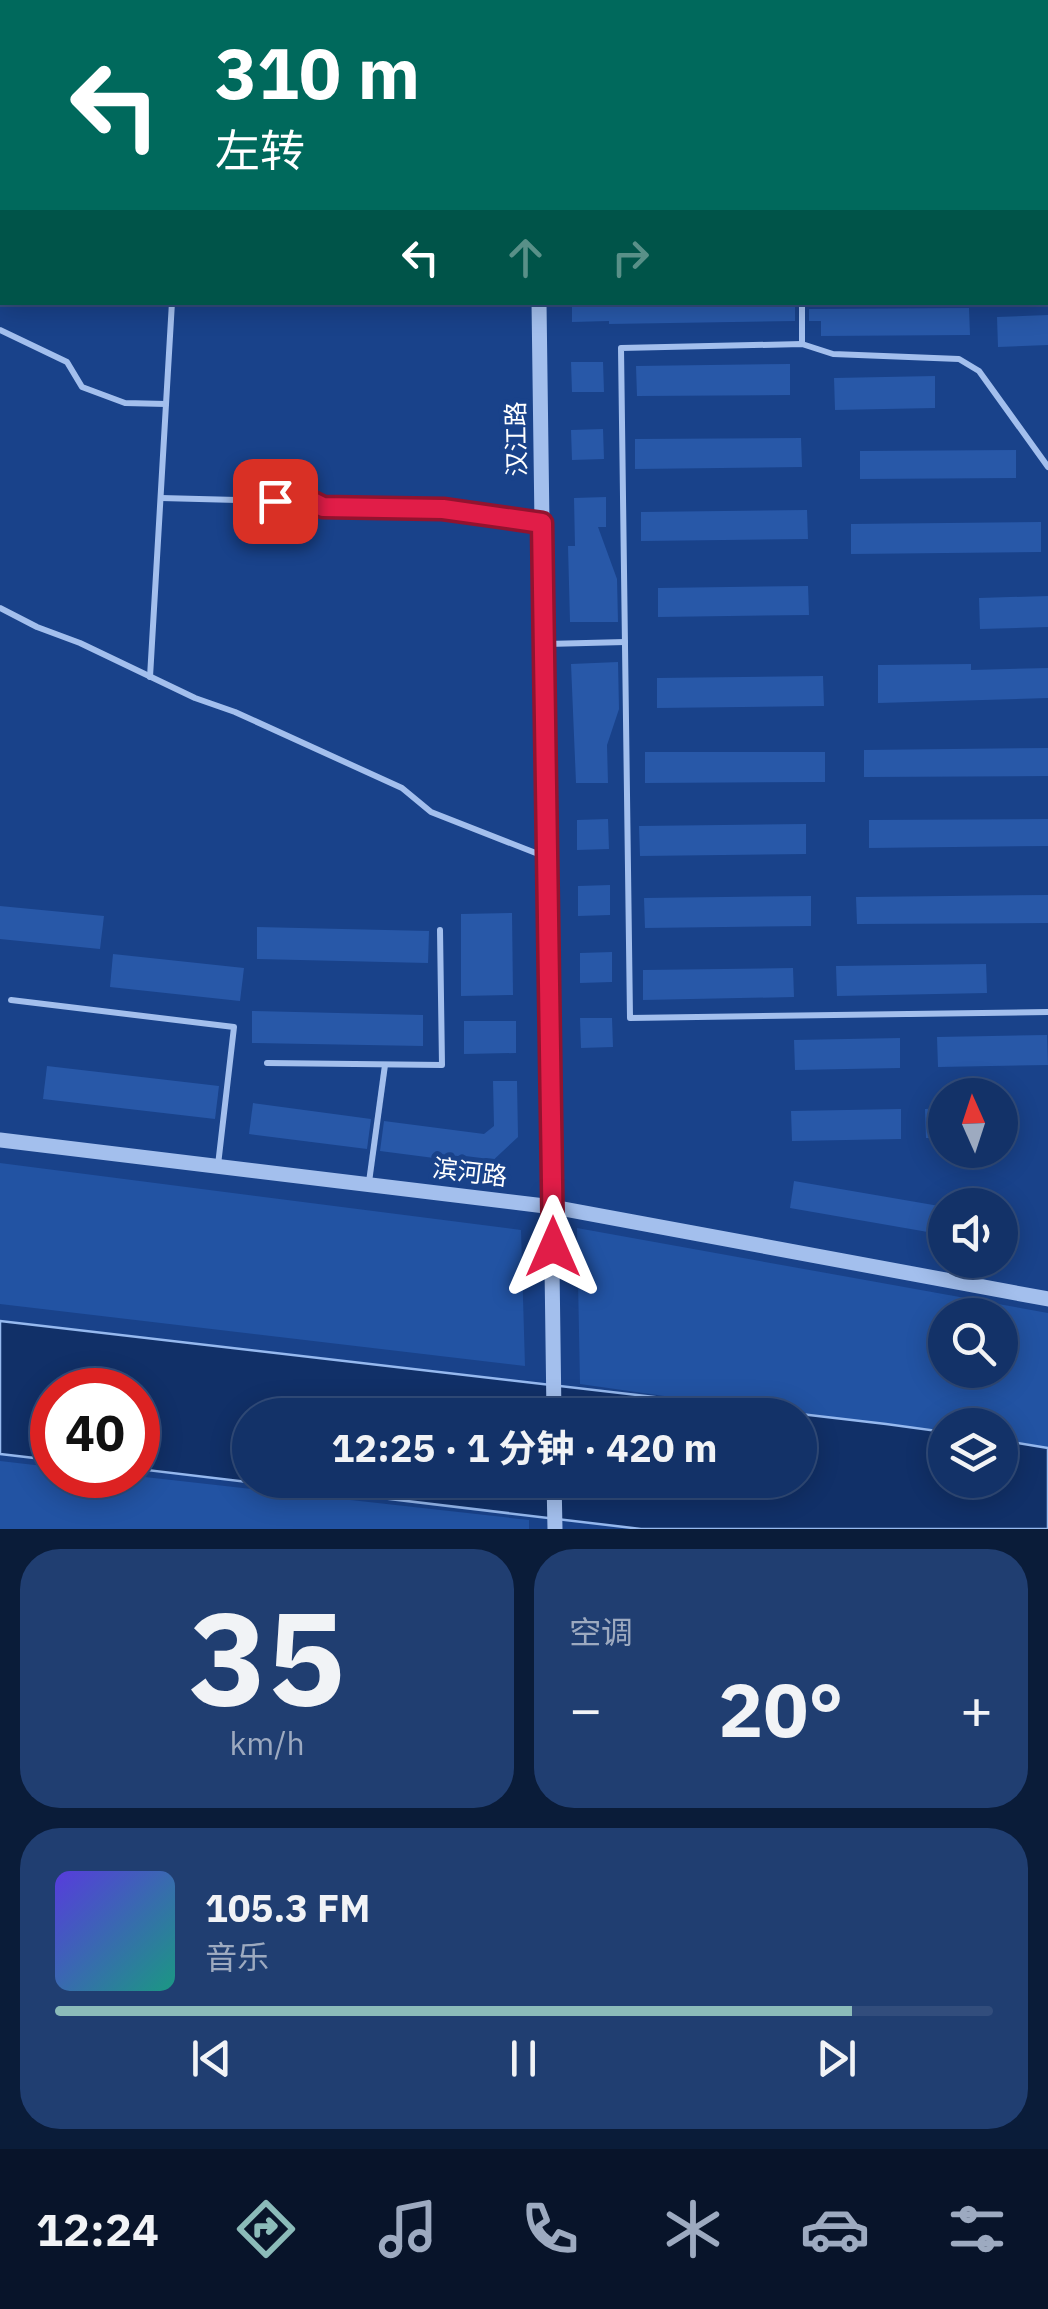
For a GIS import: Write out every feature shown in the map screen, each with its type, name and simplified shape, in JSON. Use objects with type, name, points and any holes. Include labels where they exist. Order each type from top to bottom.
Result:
[{"type":"street","name":"汉江路","points":[[539,305],[554,1398]]},
{"type":"street","name":"滨河路","points":[[0,1140],[553,1207],[1048,1299]]},
{"type":"street","points":[[554,1498],[555,1529]]},
{"type":"lane","points":[[150,677],[172,305]]},
{"type":"lane","points":[[802,305],[802,344]]},
{"type":"lane","points":[[0,330],[67,362],[82,387],[125,403],[166,404]]},
{"type":"lane","points":[[1048,466],[979,371],[959,360],[834,354],[802,344],[622,348],[630,1018],[1048,1012]]},
{"type":"lane","points":[[161,498],[443,509],[542,523]]},
{"type":"lane","points":[[0,608],[402,788],[430,812],[547,858]]},
{"type":"lane","points":[[544,644],[625,642]]},
{"type":"lane","points":[[267,1063],[442,1065],[440,930]]},
{"type":"lane","points":[[10,1000],[234,1027],[218,1166]]},
{"type":"lane","points":[[368,1184],[386,1065]]},
{"type":"shaded area","points":[[0,1163],[521,1230],[525,1366],[0,1304]]},
{"type":"shaded area","points":[[577,1228],[965,1298],[928,1298],[928,1388],[1018,1388],[1018,1308],[1048,1313],[1048,1450],[1018,1446],[1018,1408],[928,1408],[928,1434],[817,1418],[817,1398],[678,1398],[580,1384]]},
{"type":"shaded area","points":[[0,1321],[662,1398],[232,1398],[232,1480],[160,1472],[160,1368],[30,1368],[30,1457],[0,1454]]},
{"type":"shaded area","points":[[817,1416],[928,1430],[928,1498],[1018,1498],[1018,1443],[1048,1448],[1048,1529],[641,1529],[381,1498],[817,1498]]},
{"type":"shaded area","points":[[0,1461],[30,1464],[30,1498],[160,1498],[160,1479],[232,1487],[232,1498],[332,1498],[529,1520],[529,1529],[0,1529]]},
{"type":"building","points":[[572,305],[795,305],[795,321],[572,322]]},
{"type":"building","points":[[969,308],[970,335],[821,336],[821,321],[809,321],[809,309]]},
{"type":"building","points":[[1048,315],[1048,345],[998,347],[997,317]]},
{"type":"building","points":[[571,362],[603,362],[604,392],[572,392]]},
{"type":"building","points":[[790,364],[790,395],[637,396],[636,366]]},
{"type":"building","points":[[935,376],[935,408],[835,410],[834,378]]},
{"type":"building","points":[[603,429],[604,459],[572,460],[571,430]]},
{"type":"building","points":[[801,438],[802,467],[635,469],[635,439]]},
{"type":"building","points":[[1016,450],[1016,478],[860,479],[860,451]]},
{"type":"building","points":[[606,497],[606,527],[598,527],[617,579],[618,622],[570,622],[568,546],[575,546],[574,498]]},
{"type":"building","points":[[807,510],[808,539],[641,541],[641,512]]},
{"type":"building","points":[[1041,522],[1041,552],[851,554],[851,524]]},
{"type":"building","points":[[808,586],[809,615],[658,617],[658,588]]},
{"type":"building","points":[[1048,596],[1048,627],[980,629],[979,598]]},
{"type":"building","points":[[618,662],[619,709],[607,745],[608,783],[576,783],[571,664]]},
{"type":"building","points":[[971,664],[971,670],[1048,668],[1048,698],[878,703],[878,665]]},
{"type":"building","points":[[823,676],[824,706],[657,708],[657,678]]},
{"type":"building","points":[[1048,748],[1048,776],[864,777],[864,750]]},
{"type":"building","points":[[645,752],[825,752],[825,782],[645,783]]},
{"type":"building","points":[[608,819],[609,849],[577,850],[577,820]]},
{"type":"building","points":[[1048,819],[1048,846],[869,848],[869,820]]},
{"type":"building","points":[[806,824],[806,854],[640,856],[639,826]]},
{"type":"building","points":[[610,885],[610,915],[578,916],[578,886]]},
{"type":"building","points":[[1048,895],[1048,923],[857,924],[856,897]]},
{"type":"building","points":[[811,896],[811,926],[645,928],[644,898]]},
{"type":"building","points":[[0,906],[104,916],[100,949],[0,939]]},
{"type":"building","points":[[512,913],[513,995],[461,996],[461,914]]},
{"type":"building","points":[[257,927],[429,931],[428,963],[257,959]]},
{"type":"building","points":[[612,952],[612,982],[580,983],[580,953]]},
{"type":"building","points":[[113,954],[244,968],[240,1001],[110,987]]},
{"type":"building","points":[[986,964],[987,993],[837,996],[836,966]]},
{"type":"building","points":[[793,968],[794,997],[643,1000],[643,970]]},
{"type":"building","points":[[252,1011],[423,1015],[423,1046],[252,1043]]},
{"type":"building","points":[[580,1018],[612,1018],[613,1047],[581,1048]]},
{"type":"building","points":[[464,1021],[516,1021],[516,1053],[464,1054]]},
{"type":"building","points":[[1047,1035],[1048,1065],[938,1067],[937,1037]]},
{"type":"building","points":[[900,1038],[900,1068],[795,1070],[794,1040]]},
{"type":"building","points":[[47,1066],[219,1086],[215,1119],[43,1099]]},
{"type":"building","points":[[493,1081],[517,1081],[518,1137],[488,1165],[380,1151],[384,1121],[484,1134],[494,1126]]},
{"type":"building","points":[[253,1103],[371,1119],[367,1149],[249,1134]]},
{"type":"building","points":[[901,1109],[901,1139],[792,1141],[791,1111]]},
{"type":"building","points":[[928,1109],[928,1138],[926,1138]]},
{"type":"building","points":[[794,1181],[928,1204],[928,1232],[790,1208]]},
{"type":"route","points":[[275,501],[313,502],[323,507],[443,509],[542,523],[553,1247]]}]
